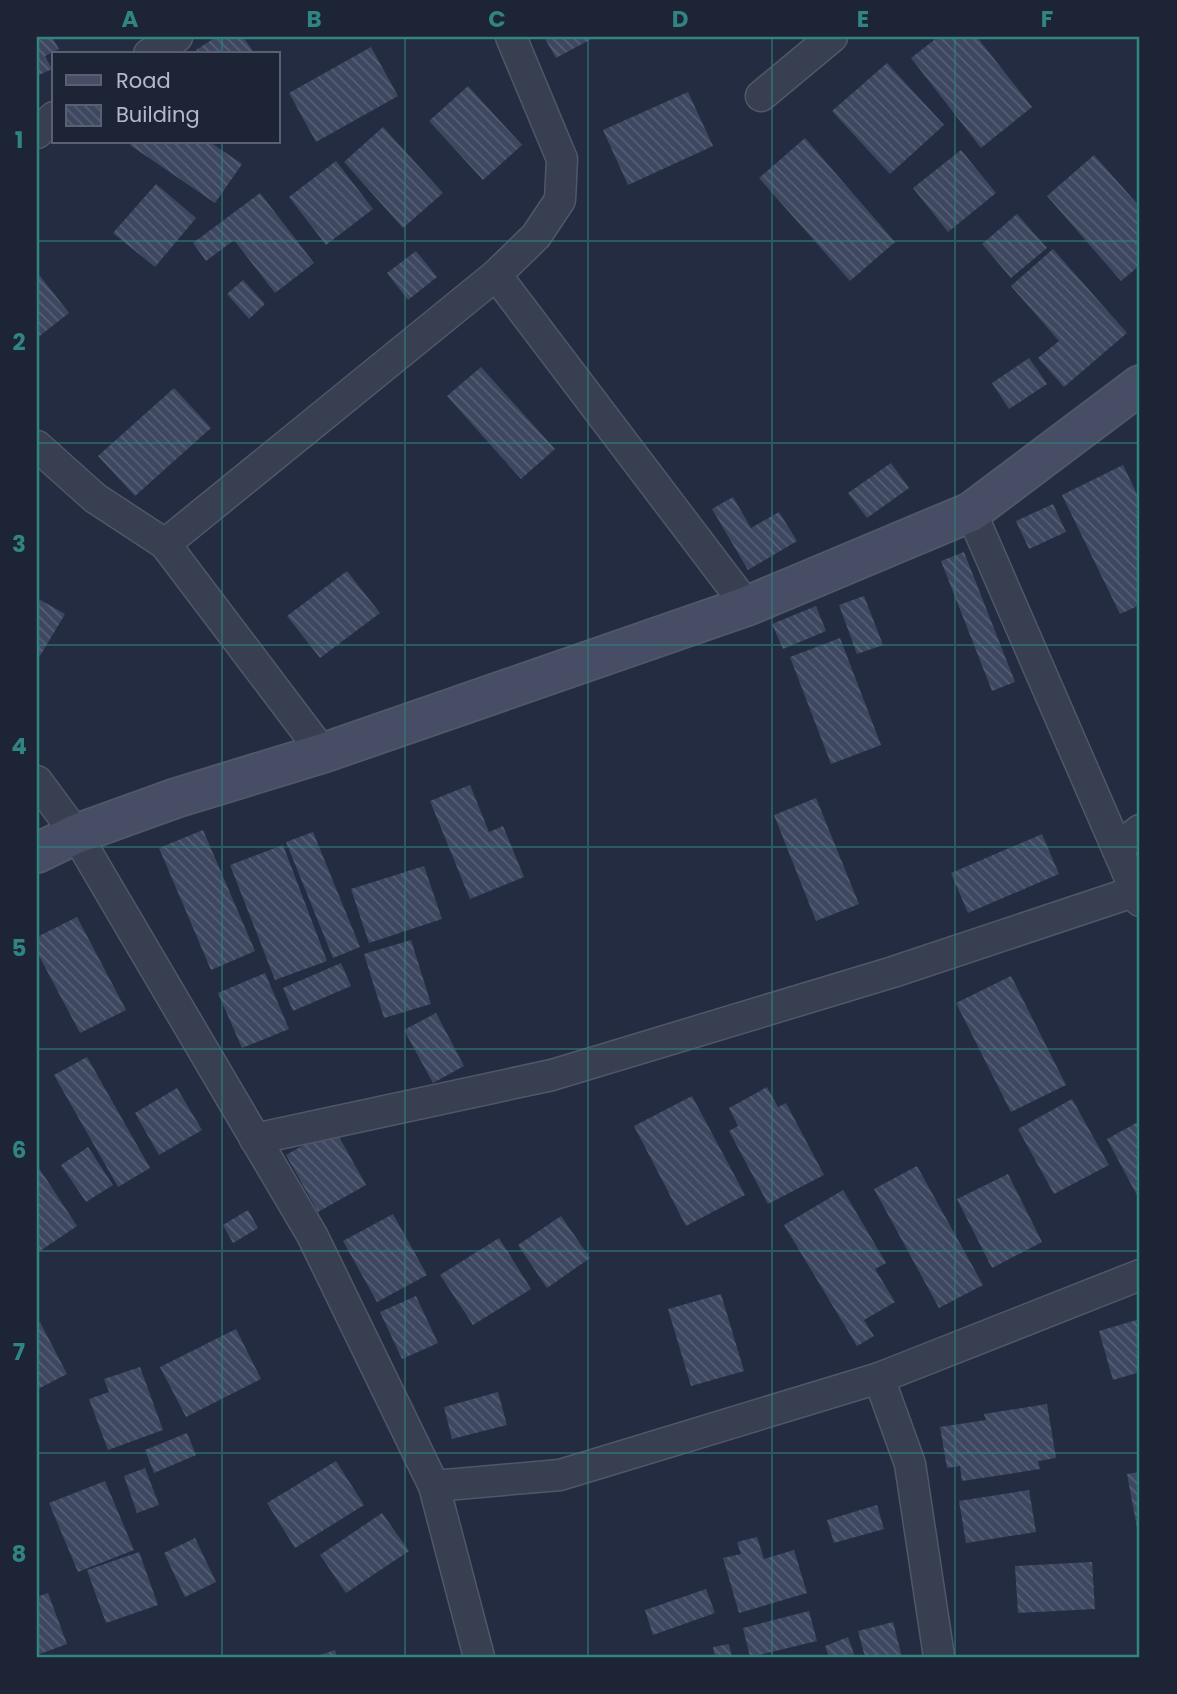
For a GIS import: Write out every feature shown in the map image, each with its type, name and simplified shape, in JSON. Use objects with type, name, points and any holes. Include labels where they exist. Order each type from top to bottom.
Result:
[{"type":"street","points":[[152,52],[177,37]]},
{"type":"street","points":[[165,544],[496,275],[536,236],[560,200],[562,159],[511,37]]},
{"type":"street","points":[[761,96],[832,37]]},
{"type":"street","points":[[37,133],[52,119]]},
{"type":"street","points":[[496,275],[747,606]]},
{"type":"street","points":[[37,853],[76,834],[176,798],[323,753],[747,606],[971,512],[1140,385]]},
{"type":"street","points":[[37,446],[95,498],[165,544],[323,753]]},
{"type":"street","points":[[255,1139],[552,1075],[1138,896],[1129,839],[971,512]]},
{"type":"street","points":[[37,781],[76,834],[312,1235],[434,1486],[479,1657]]},
{"type":"street","points":[[434,1486],[560,1475],[879,1378],[1140,1275]]},
{"type":"street","points":[[879,1378],[910,1464],[939,1657]]},
{"type":"building","points":[[37,37],[52,37],[59,49],[45,56],[52,69],[37,76]]},
{"type":"building","points":[[216,37],[243,37],[254,52],[198,52],[196,50]]},
{"type":"building","points":[[544,37],[595,37],[556,58]]},
{"type":"building","points":[[938,37],[977,37],[1032,107],[981,148],[911,58]]},
{"type":"building","points":[[371,47],[398,96],[316,142],[289,93]]},
{"type":"building","points":[[887,63],[944,125],[890,174],[832,111]]},
{"type":"building","points":[[468,86],[522,145],[483,180],[429,121]]},
{"type":"building","points":[[688,92],[713,146],[628,185],[603,130]]},
{"type":"building","points":[[383,127],[443,193],[403,228],[344,162]]},
{"type":"building","points":[[805,138],[895,242],[850,281],[759,178]]},
{"type":"building","points":[[213,144],[242,164],[215,203],[130,145]]},
{"type":"building","points":[[961,150],[996,193],[948,232],[913,188]]},
{"type":"building","points":[[1094,155],[1140,207],[1140,265],[1121,281],[1047,196]]},
{"type":"building","points":[[336,161],[373,209],[326,245],[289,197]]},
{"type":"building","points":[[156,184],[196,218],[155,267],[113,233]]},
{"type":"building","points":[[260,193],[314,263],[275,293],[234,240],[206,261],[193,243]]},
{"type":"building","points":[[1017,214],[1047,248],[1011,278],[982,244]]},
{"type":"building","points":[[1053,249],[1127,333],[1064,387],[1038,358],[1059,341],[1011,286]]},
{"type":"building","points":[[416,251],[437,277],[408,300],[387,273]]},
{"type":"building","points":[[37,272],[69,313],[37,338]]},
{"type":"building","points":[[243,280],[265,304],[249,319],[227,294]]},
{"type":"building","points":[[1029,358],[1047,384],[1009,409],[992,383]]},
{"type":"building","points":[[481,367],[555,449],[521,479],[447,396]]},
{"type":"building","points":[[174,388],[211,428],[135,496],[98,456]]},
{"type":"building","points":[[891,463],[909,488],[867,518],[848,493]]},
{"type":"building","points":[[1123,465],[1140,500],[1140,605],[1120,614],[1062,495]]},
{"type":"building","points":[[733,497],[751,528],[779,512],[797,541],[748,570],[712,509]]},
{"type":"building","points":[[1053,504],[1066,532],[1029,549],[1016,521]]},
{"type":"building","points":[[964,552],[1015,682],[992,691],[941,561]]},
{"type":"building","points":[[347,571],[380,613],[320,658],[287,616]]},
{"type":"building","points":[[864,596],[883,645],[857,654],[839,605]]},
{"type":"building","points":[[37,598],[65,614],[40,656],[37,654]]},
{"type":"building","points":[[816,606],[826,631],[783,649],[772,624]]},
{"type":"building","points":[[840,638],[881,745],[831,764],[790,657]]},
{"type":"building","points":[[470,785],[489,832],[503,826],[524,877],[470,899],[430,801]]},
{"type":"building","points":[[816,798],[859,904],[816,921],[774,815]]},
{"type":"building","points":[[203,830],[255,951],[211,970],[159,848]]},
{"type":"building","points":[[313,832],[360,947],[333,958],[286,842]]},
{"type":"building","points":[[1042,834],[1059,874],[968,913],[951,873]]},
{"type":"building","points":[[283,845],[327,961],[275,980],[230,865]]},
{"type":"building","points":[[424,866],[442,919],[369,943],[351,889]]},
{"type":"building","points":[[77,917],[126,1010],[80,1033],[37,952],[37,937]]},
{"type":"building","points":[[411,940],[431,1004],[384,1018],[364,954]]},
{"type":"building","points":[[341,963],[351,986],[293,1011],[283,988]]},
{"type":"building","points":[[265,973],[289,1029],[242,1048],[218,993]]},
{"type":"building","points":[[1011,976],[1066,1085],[1011,1112],[956,1003]]},
{"type":"building","points":[[436,1013],[464,1066],[433,1083],[404,1030]]},
{"type":"building","points":[[87,1057],[150,1168],[118,1187],[54,1075]]},
{"type":"building","points":[[767,1087],[778,1107],[786,1103],[824,1175],[768,1204],[729,1131],[738,1126],[729,1108]]},
{"type":"building","points":[[177,1088],[202,1130],[159,1155],[135,1113]]},
{"type":"building","points":[[692,1096],[745,1195],[686,1226],[634,1126]]},
{"type":"building","points":[[1072,1099],[1109,1165],[1054,1194],[1018,1129]]},
{"type":"building","points":[[1140,1121],[1140,1201],[1107,1139]]},
{"type":"building","points":[[334,1128],[366,1185],[318,1212],[286,1155]]},
{"type":"building","points":[[88,1147],[113,1185],[86,1202],[61,1165]]},
{"type":"building","points":[[37,1165],[77,1226],[37,1253]]},
{"type":"building","points":[[917,1166],[983,1285],[939,1308],[874,1189]]},
{"type":"building","points":[[1008,1174],[1042,1242],[992,1268],[957,1199]]},
{"type":"building","points":[[843,1190],[886,1263],[875,1269],[895,1302],[864,1320],[874,1336],[857,1346],[784,1225]]},
{"type":"building","points":[[248,1210],[258,1228],[233,1243],[223,1225]]},
{"type":"building","points":[[393,1214],[427,1275],[377,1302],[343,1241]]},
{"type":"building","points":[[561,1216],[590,1258],[547,1288],[518,1245]]},
{"type":"building","points":[[499,1238],[531,1289],[473,1325],[440,1275]]},
{"type":"building","points":[[721,1294],[744,1371],[691,1386],[668,1309]]},
{"type":"building","points":[[416,1296],[438,1343],[402,1359],[380,1312]]},
{"type":"building","points":[[1140,1319],[1140,1372],[1113,1380],[1099,1331]]},
{"type":"building","points":[[40,1322],[67,1374],[38,1389],[37,1324]]},
{"type":"building","points":[[236,1329],[261,1379],[186,1417],[160,1367]]},
{"type":"building","points":[[140,1367],[163,1430],[108,1450],[89,1399],[109,1392],[104,1379]]},
{"type":"building","points":[[498,1392],[507,1425],[452,1439],[444,1407]]},
{"type":"building","points":[[1047,1404],[1056,1458],[1038,1461],[1040,1469],[962,1481],[960,1466],[947,1468],[940,1427],[986,1420],[984,1414]]},
{"type":"building","points":[[187,1433],[196,1455],[154,1473],[145,1450]]},
{"type":"building","points":[[336,1461],[364,1505],[295,1548],[267,1503]]},
{"type":"building","points":[[145,1468],[159,1505],[137,1513],[124,1476]]},
{"type":"building","points":[[1140,1472],[1140,1533],[1138,1533],[1127,1474]]},
{"type":"building","points":[[105,1481],[134,1550],[78,1572],[49,1503]]},
{"type":"building","points":[[1029,1490],[1036,1532],[966,1543],[959,1501]]},
{"type":"building","points":[[877,1505],[884,1529],[834,1543],[827,1520]]},
{"type":"building","points":[[382,1513],[409,1551],[346,1593],[320,1555]]},
{"type":"building","points":[[757,1537],[764,1559],[794,1550],[807,1593],[739,1613],[723,1558],[741,1554],[737,1542]]},
{"type":"building","points":[[195,1538],[216,1582],[185,1597],[164,1553]]},
{"type":"building","points":[[139,1552],[158,1605],[106,1623],[87,1570]]},
{"type":"building","points":[[1092,1562],[1095,1609],[1018,1613],[1015,1566]]},
{"type":"building","points":[[706,1589],[715,1613],[653,1635],[645,1610]]},
{"type":"building","points":[[48,1593],[67,1644],[37,1655],[37,1597]]},
{"type":"building","points":[[809,1611],[817,1641],[750,1657],[743,1628]]},
{"type":"building","points":[[893,1622],[902,1657],[865,1657],[858,1631]]},
{"type":"building","points":[[848,1637],[855,1657],[829,1657],[825,1646]]},
{"type":"building","points":[[729,1644],[732,1657],[715,1657],[713,1647]]},
{"type":"building","points":[[335,1650],[337,1657],[314,1657]]}]
